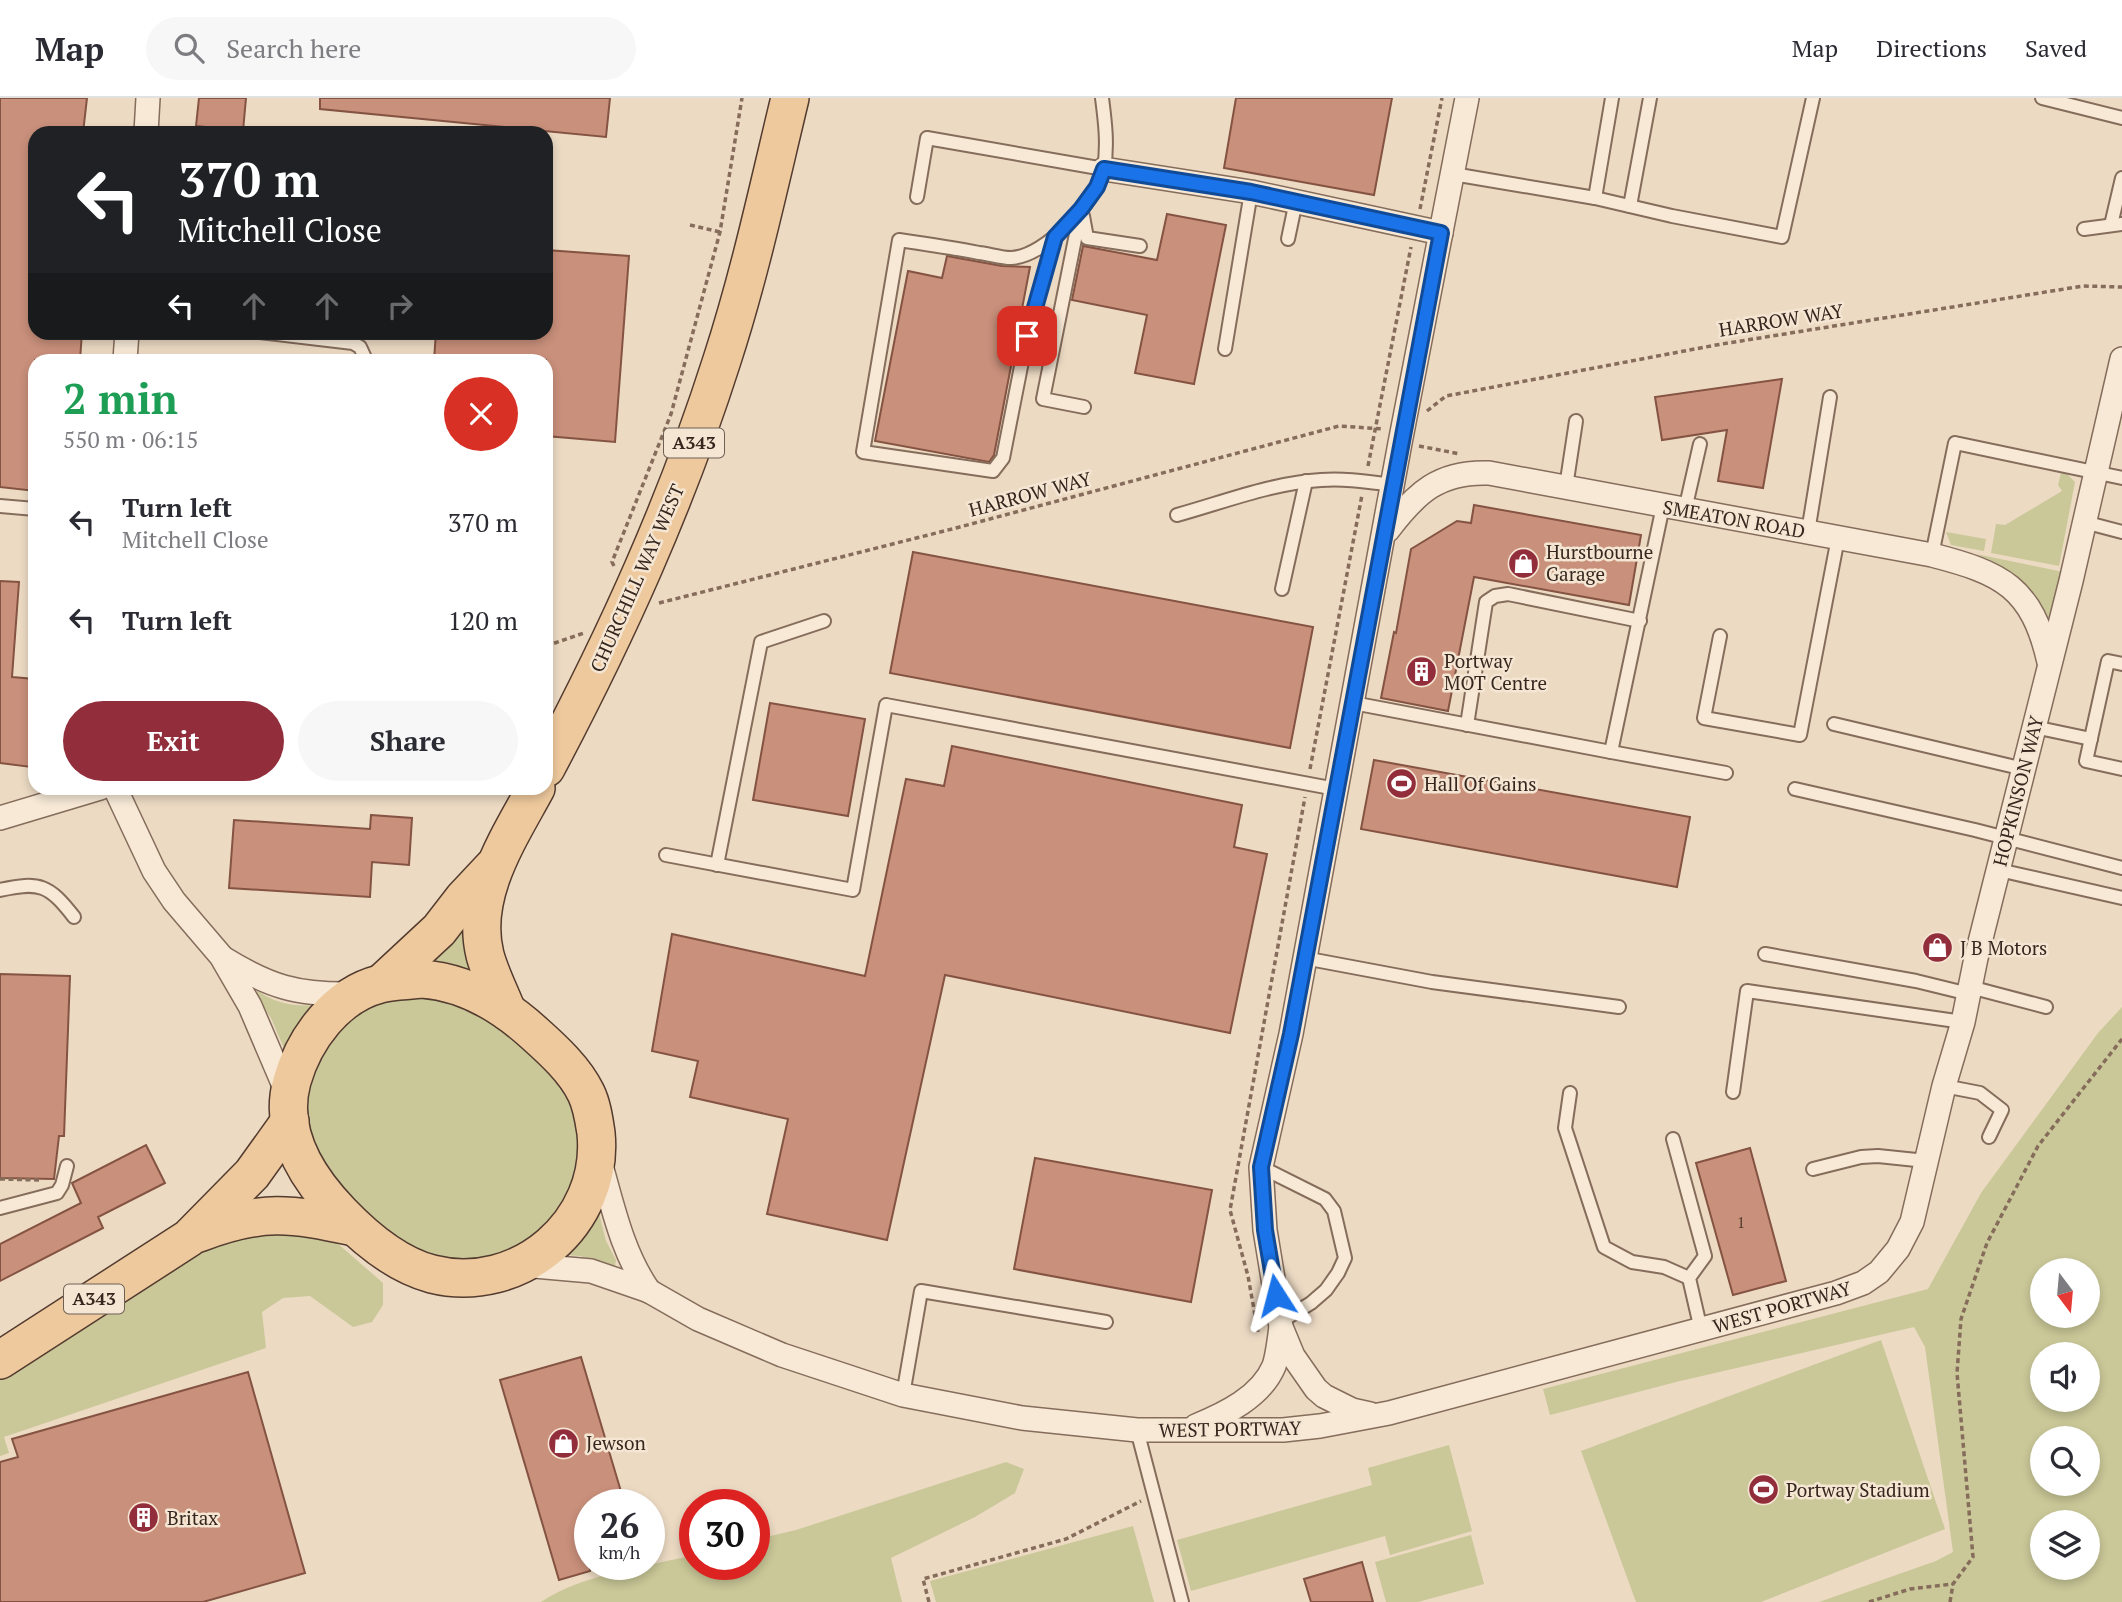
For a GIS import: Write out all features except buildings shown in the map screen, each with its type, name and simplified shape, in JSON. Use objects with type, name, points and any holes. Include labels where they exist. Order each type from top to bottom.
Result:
[{"type":"main road","name":"CHURCHILL WAY WEST","points":[[553,754],[616,632],[681,479],[723,358],[790,98]]},
{"type":"main road","points":[[367,989],[422,979],[442,981],[479,993],[507,1011],[557,1055],[585,1091],[595,1122],[598,1156],[591,1183],[577,1216],[552,1246],[523,1265],[484,1277],[451,1278],[414,1268],[384,1250],[354,1227],[308,1173],[301,1161],[289,1108],[299,1061],[308,1043],[339,1006],[367,989],[439,930],[463,899],[494,867],[532,795]]},
{"type":"main road","points":[[494,867],[483,923],[483,943],[485,957],[507,1011]]},
{"type":"main road","name":"A343","points":[[189,1238],[252,1174],[289,1108]]},
{"type":"main road","name":"A343","points":[[0,1360],[189,1238],[233,1220],[259,1215],[305,1217],[354,1227]]},
{"type":"street","points":[[146,126],[148,98]]},
{"type":"street","points":[[1373,1415],[1339,1404],[1315,1389],[1293,1356],[1281,1324],[1265,1230],[1261,1167],[1285,1062],[1386,532],[1392,485],[1468,98]]},
{"type":"street","points":[[1104,169],[1251,192],[1441,233]]},
{"type":"street","name":"HOPKINSON WAY","points":[[1912,1222],[1944,1086],[1963,1022],[2122,359]]},
{"type":"street","name":"SMEATON ROAD","points":[[1386,532],[1404,509],[1434,483],[1459,474],[1489,473],[1932,555],[1988,571],[2015,591],[2038,624],[2049,665]]},
{"type":"street","points":[[0,818],[77,795]]},
{"type":"street","points":[[118,795],[154,872],[174,901],[221,956],[260,1024],[289,1108]]},
{"type":"street","points":[[221,956],[279,988],[315,994],[367,989]]},
{"type":"street","points":[[598,1156],[620,1233],[636,1273],[649,1291]]},
{"type":"street","name":"WEST PORTWAY","points":[[523,1265],[591,1270],[649,1291],[727,1333],[817,1368],[903,1395],[1022,1418],[1138,1430],[1283,1430],[1320,1426],[1373,1415],[1836,1293],[1863,1283],[1879,1272],[1906,1238],[1912,1222]]},
{"type":"street","points":[[1184,1431],[1228,1412],[1259,1388],[1274,1366],[1281,1324]]},
{"type":"lane","points":[[1055,237],[1027,336],[1003,458],[993,471],[863,452],[899,240],[1012,258],[1031,254],[1055,237],[1097,187],[1104,169],[1106,131],[1102,98]]},
{"type":"lane","points":[[1595,198],[1612,98]]},
{"type":"lane","points":[[1630,206],[1650,98]]},
{"type":"lane","points":[[1453,174],[1595,198],[1782,237],[1813,98]]},
{"type":"lane","points":[[2042,98],[2122,118]]},
{"type":"lane","points":[[917,197],[927,138],[1104,169]]},
{"type":"lane","points":[[2084,229],[2117,225],[2122,178]]},
{"type":"lane","points":[[1225,349],[1251,192]]},
{"type":"lane","points":[[1288,239],[1296,201]]},
{"type":"lane","points":[[1081,209],[1087,237],[1140,246]]},
{"type":"lane","points":[[1081,209],[1043,399],[1084,407]]},
{"type":"lane","points":[[328,340],[353,343],[360,347],[363,354]]},
{"type":"lane","points":[[1808,532],[1830,397]]},
{"type":"lane","points":[[1566,487],[1576,421]]},
{"type":"lane","points":[[1932,555],[1955,443],[2122,478]]},
{"type":"lane","points":[[1611,752],[1640,621],[1674,508],[1699,444]]},
{"type":"lane","points":[[1177,515],[1306,481],[1356,481],[1392,485]]},
{"type":"lane","points":[[1282,589],[1306,481]]},
{"type":"lane","points":[[0,506],[28,508]]},
{"type":"lane","points":[[2084,522],[2122,532]]},
{"type":"lane","points":[[1720,636],[1704,718],[1800,735],[1838,537]]},
{"type":"lane","points":[[1467,725],[1486,602],[1496,596],[1508,594],[1640,621]]},
{"type":"lane","points":[[717,865],[761,642],[824,621]]},
{"type":"lane","points":[[2122,664],[2108,661],[2086,761],[2122,769]]},
{"type":"lane","points":[[1353,703],[1726,773]]},
{"type":"lane","points":[[666,855],[853,890],[886,705],[1336,789]]},
{"type":"lane","points":[[1834,724],[2024,769]]},
{"type":"lane","points":[[2034,727],[2091,738]]},
{"type":"lane","points":[[1795,789],[2122,868]]},
{"type":"lane","points":[[1999,870],[2122,898]]},
{"type":"lane","points":[[0,890],[36,884],[59,898],[74,917]]},
{"type":"lane","points":[[1765,954],[2046,1007]]},
{"type":"lane","points":[[1304,958],[1432,982],[1619,1007]]},
{"type":"lane","points":[[1733,1091],[1747,991],[1963,1022]]},
{"type":"lane","points":[[1944,1086],[1980,1093],[2002,1110],[1989,1137]]},
{"type":"lane","points":[[1570,1093],[1565,1128],[1604,1247],[1632,1262],[1664,1267],[1689,1278]]},
{"type":"lane","points":[[1673,1139],[1705,1256],[1689,1278],[1701,1330]]},
{"type":"lane","points":[[1813,1168],[1861,1157],[1926,1161]]},
{"type":"lane","points":[[0,1208],[57,1193],[67,1166]]},
{"type":"lane","points":[[1261,1167],[1325,1199],[1334,1210],[1345,1258],[1325,1290],[1281,1324]]},
{"type":"lane","points":[[903,1395],[921,1291],[1106,1322]]},
{"type":"lane","points":[[1138,1430],[1182,1602]]},
{"type":"path","points":[[615,568],[611,562],[671,414],[720,232],[742,98]]},
{"type":"path","points":[[690,225],[720,232]]},
{"type":"path","name":"HARROW WAY","points":[[1446,396],[1770,336],[2083,286],[2122,287]]},
{"type":"path","name":"HARROW WAY","points":[[664,602],[1339,426],[1403,430]]},
{"type":"path","points":[[1950,1602],[1953,1584],[1973,1558],[1957,1373],[1961,1319],[1987,1243],[2038,1146],[2122,1039]]},
{"type":"path","points":[[0,1179],[63,1181]]},
{"type":"path","points":[[929,1602],[923,1579],[1066,1539],[1155,1494]]},
{"type":"path","points":[[1869,1602],[1910,1589],[1953,1584]]},
{"type":"shaded area","points":[[2061,473],[2067,474],[2075,482],[2059,566],[1991,553],[1996,524],[2005,525],[2062,491],[2058,485]]},
{"type":"shaded area","points":[[1946,532],[1986,539],[1984,551],[1951,545]]},
{"type":"shaded area","points":[[1976,554],[2063,572],[2050,620],[2023,582],[2001,566]]},
{"type":"shaded area","points":[[470,903],[476,973],[420,964]]},
{"type":"shaded area","points":[[258,991],[286,1004],[318,1005],[286,1053],[271,1018],[254,994]]},
{"type":"shaded area","points":[[428,992],[465,1001],[531,1051],[568,1091],[580,1125],[579,1178],[549,1232],[485,1264],[423,1258],[339,1195],[302,1124],[309,1065],[361,1006]]},
{"type":"shaded area","points":[[2122,1007],[2122,1602],[1819,1602],[1936,1561],[1953,1552],[1925,1347],[1914,1327],[1676,1382],[1550,1415],[1543,1389],[1928,1289],[1981,1193],[2098,1033]]},
{"type":"shaded area","points":[[598,1209],[606,1241],[616,1260],[615,1266],[566,1255]]},
{"type":"shaded area","points":[[291,1228],[337,1243],[383,1283],[383,1305],[372,1322],[353,1327],[310,1296],[283,1298],[262,1312],[266,1348],[4,1437],[9,1453],[0,1456],[0,1374],[123,1296],[230,1236]]},
{"type":"shaded area","name":"Portway Stadium","points":[[1881,1340],[1945,1529],[1761,1602],[1636,1602],[1581,1451]]},
{"type":"shaded area","points":[[1449,1445],[1472,1531],[1390,1555],[1385,1536],[1191,1591],[1177,1540],[1372,1485],[1368,1468]]},
{"type":"shaded area","points":[[1006,1462],[1024,1469],[1015,1493],[975,1517],[891,1558],[902,1602],[541,1602],[589,1580],[665,1580],[665,1562],[679,1559],[679,1580],[770,1580],[770,1536]]},
{"type":"shaded area","points":[[1133,1526],[1154,1602],[936,1602],[930,1581]]},
{"type":"shaded area","points":[[1471,1535],[1484,1584],[1418,1602],[1386,1602],[1375,1562]]},
{"type":"place","name":"Hurstbourne Garage","points":[[1523,563]]},
{"type":"place","name":"Portway MOT Centre","points":[[1421,672]]},
{"type":"place","name":"Hall Of Gains","points":[[1401,784]]},
{"type":"place","name":"J B Motors","points":[[1937,948]]},
{"type":"place","name":"Jewson","points":[[563,1443]]},
{"type":"place","name":"Portway Stadium","points":[[1763,1490]]},
{"type":"place","name":"Britax","points":[[144,1518]]},
{"type":"route","points":[[1027,336],[1055,237],[1097,187],[1104,169],[1251,192],[1441,233],[1291,1034],[1261,1167],[1265,1230],[1276,1295]]}]
